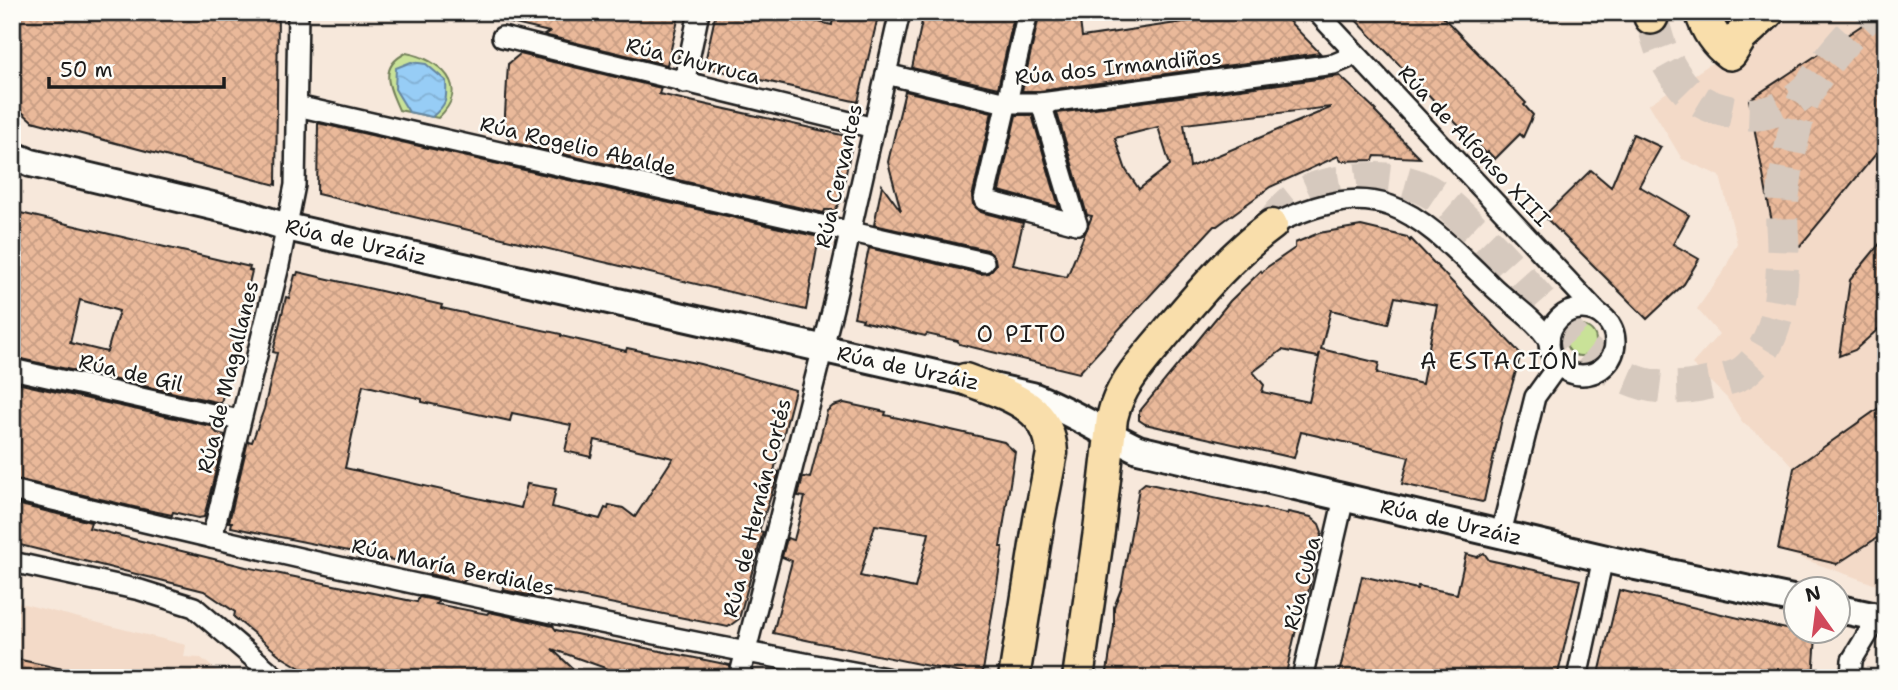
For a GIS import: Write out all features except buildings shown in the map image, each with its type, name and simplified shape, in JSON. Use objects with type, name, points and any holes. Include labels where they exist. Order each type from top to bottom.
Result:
[{"type":"highway","points":[[1702,12],[1720,47],[1730,53],[1740,37],[1767,12]]},
{"type":"main road","name":"Rúa de Urzáiz","points":[[12,155],[31,163],[242,213],[287,227],[822,350],[965,379],[1056,405],[1111,437],[1138,449],[1603,558],[1783,597]]},
{"type":"main road","points":[[1078,678],[1116,401],[1130,376],[1226,263],[1272,225]]},
{"type":"main road","points":[[965,379],[1030,407],[1048,430],[1052,453],[1014,678]]},
{"type":"main road","points":[[1853,612],[1882,618]]},
{"type":"street","name":"Rúa de Magallanes","points":[[212,538],[295,185],[298,12]]},
{"type":"street","points":[[684,83],[699,12]]},
{"type":"street","name":"Rúa Cervantes","points":[[822,350],[900,12]]},
{"type":"street","points":[[1028,12],[984,200],[1077,224],[1041,103]]},
{"type":"street","name":"Rúa de Alfonso XIII","points":[[1317,12],[1597,312]]},
{"type":"street","name":"Rúa Churruca","points":[[502,37],[874,128]]},
{"type":"street","name":"Rúa dos Irmandiños","points":[[886,74],[1006,103],[1041,103],[1334,64],[1346,59],[1350,50]]},
{"type":"street","name":"Rúa Rogelio Abalde","points":[[297,106],[849,229],[984,262]]},
{"type":"street","points":[[1272,225],[1303,210],[1338,201],[1375,201],[1402,209],[1448,242],[1508,301],[1529,317],[1549,341]]},
{"type":"street","points":[[1576,309],[1597,312],[1607,319],[1613,328],[1615,351],[1610,361],[1602,369],[1583,375],[1565,371],[1553,358],[1549,341],[1556,320],[1576,309]]},
{"type":"street","name":"Rúa de Hernán Cortés","points":[[739,678],[822,350]]},
{"type":"street","points":[[1501,533],[1535,397],[1558,365]]},
{"type":"street","name":"Rúa de Gil","points":[[12,369],[239,420]]},
{"type":"street","name":"Rúa María Berdiales","points":[[12,490],[212,538],[745,653],[886,678]]},
{"type":"street","name":"Rúa Cuba","points":[[1302,678],[1344,498]]},
{"type":"street","points":[[1577,678],[1603,558]]},
{"type":"street","points":[[12,562],[140,590],[194,607],[276,678]]},
{"type":"street","points":[[1851,678],[1852,660],[1882,618]]},
{"type":"shaded area","points":[[1790,12],[1886,12],[1885,588],[1853,577],[1853,574],[1846,574],[1778,550],[1794,468],[1774,446],[1743,423],[1727,398],[1692,364],[1719,334],[1697,309],[1725,269],[1737,243],[1720,176],[1682,159],[1649,104]]},
{"type":"shaded area","points":[[12,601],[186,645],[184,657],[201,658],[226,678],[12,678]]},
{"type":"green space","points":[[406,53],[430,61],[440,68],[452,85],[448,107],[438,118],[399,110],[388,78],[392,65]]},
{"type":"green space","points":[[1581,326],[1592,330],[1596,341],[1592,352],[1581,356],[1570,352],[1566,341],[1570,330]]},
{"type":"water","points":[[411,62],[426,64],[446,81],[445,101],[432,117],[409,112],[395,89],[396,68]]},
{"type":"tunnel","points":[[1272,225],[1293,200],[1319,187],[1371,178],[1410,183],[1435,195],[1456,212],[1502,258],[1579,345],[1606,366],[1635,381],[1665,387],[1700,385],[1736,376],[1757,359],[1773,330],[1777,314],[1783,263],[1783,198],[1788,160],[1800,110],[1821,71],[1872,12]]},
{"type":"tunnel","points":[[1651,17],[1663,54],[1677,78],[1691,94],[1712,107],[1742,114],[1761,114],[1788,104],[1815,82]]},
{"type":"district","name":"O PITO","points":[[1022,334]]},
{"type":"district","name":"A ESTACIÓN","points":[[1500,361]]}]
